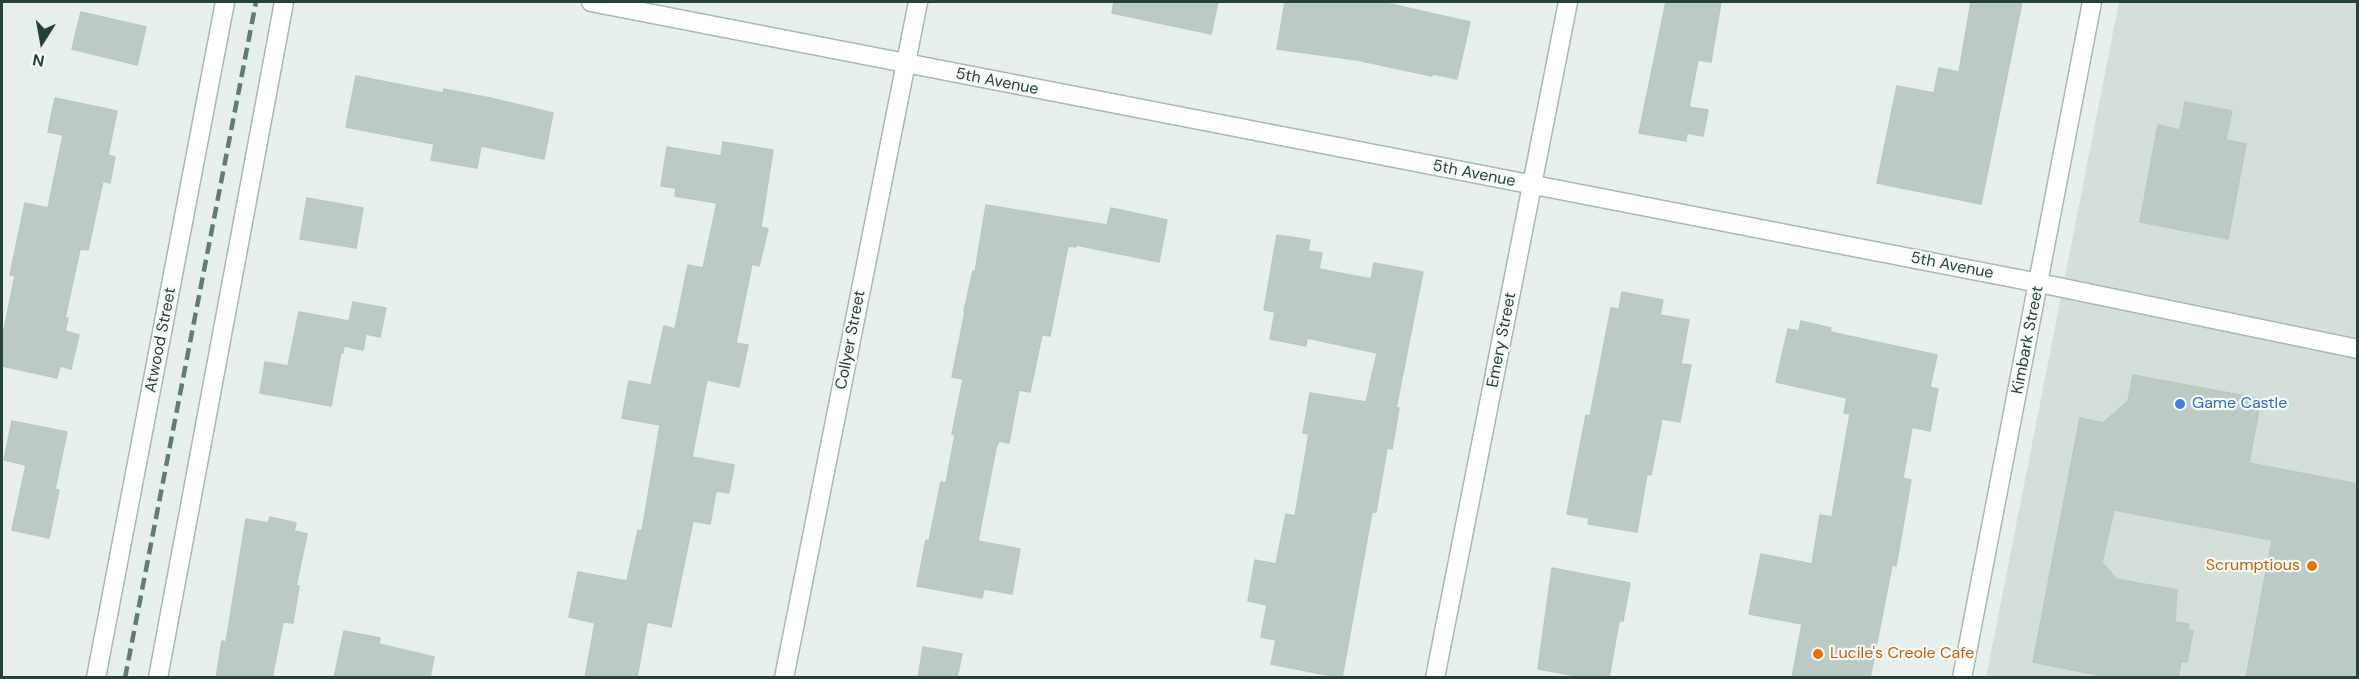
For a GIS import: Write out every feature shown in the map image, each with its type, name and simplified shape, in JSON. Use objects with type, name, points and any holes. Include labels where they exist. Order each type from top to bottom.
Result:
[{"type":"street","name":"Atwood Street","points":[[96,678],[225,2]]},
{"type":"street","points":[[158,678],[284,2]]},
{"type":"street","name":"5th Avenue","points":[[591,2],[2039,283],[2358,349]]},
{"type":"street","name":"Collyer Street","points":[[784,678],[918,2]]},
{"type":"street","name":"Emery Street","points":[[1435,678],[1568,2]]},
{"type":"street","name":"Kimbark Street","points":[[1962,678],[2092,2]]},
{"type":"shaded area","points":[[2119,2],[2357,2],[2357,677],[1986,678]]},
{"type":"building","points":[[1114,2],[1218,2],[1211,34],[1112,13]]},
{"type":"building","points":[[1285,2],[1381,2],[1470,22],[1457,79],[1357,60],[1277,49]]},
{"type":"building","points":[[1666,2],[1721,2],[1711,62],[1698,60],[1689,107],[1708,110],[1703,136],[1687,133],[1686,141],[1639,133]]},
{"type":"building","points":[[1971,2],[2022,2],[1981,204],[1877,183],[1897,86],[1934,93],[1939,68],[1959,72]]},
{"type":"building","points":[[81,12],[146,27],[137,65],[72,49]]},
{"type":"building","points":[[356,76],[443,93],[444,89],[553,113],[544,159],[481,146],[477,168],[431,160],[434,144],[346,127]]},
{"type":"building","points":[[55,98],[117,111],[108,155],[115,157],[110,183],[103,181],[88,250],[80,249],[65,318],[68,318],[65,331],[79,335],[71,369],[60,366],[57,378],[2,366],[2,340],[15,276],[10,275],[25,203],[48,208],[63,135],[48,132]]},
{"type":"building","points":[[2185,102],[2232,111],[2226,140],[2246,144],[2228,239],[2140,222],[2158,125],[2180,130]]},
{"type":"building","points":[[723,142],[773,150],[761,227],[768,229],[759,266],[752,264],[736,343],[748,345],[739,387],[707,380],[692,457],[734,465],[729,493],[716,491],[710,524],[693,521],[671,627],[647,622],[637,678],[585,678],[595,623],[569,617],[578,572],[627,581],[638,530],[642,531],[660,425],[622,418],[629,381],[651,385],[664,326],[675,329],[688,265],[703,268],[717,203],[675,196],[676,188],[661,186],[667,147],[721,156]]},
{"type":"building","points":[[307,198],[363,208],[356,248],[300,239]]},
{"type":"building","points":[[986,205],[1107,225],[1111,208],[1167,220],[1159,262],[1076,245],[1076,247],[1068,246],[1050,336],[1042,335],[1030,392],[1019,390],[1009,443],[999,441],[996,448],[978,541],[1020,549],[1012,594],[984,589],[982,598],[917,586],[941,482],[946,483],[955,435],[952,434],[963,379],[952,377],[964,311],[973,271],[975,272]]},
{"type":"building","points":[[1277,235],[1310,240],[1308,251],[1322,253],[1319,269],[1371,279],[1374,263],[1423,272],[1396,408],[1399,408],[1392,449],[1387,448],[1376,512],[1372,512],[1342,678],[1271,664],[1276,640],[1261,637],[1267,605],[1248,601],[1255,560],[1276,564],[1286,514],[1295,516],[1309,434],[1303,433],[1310,393],[1366,402],[1377,353],[1307,338],[1306,346],[1270,339],[1275,312],[1264,310]]},
{"type":"building","points":[[1622,292],[1663,300],[1660,315],[1689,320],[1681,364],[1691,365],[1680,422],[1662,419],[1651,475],[1647,474],[1637,532],[1588,524],[1589,518],[1567,514],[1586,415],[1590,416],[1611,308],[1619,309]]},
{"type":"building","points":[[353,302],[386,308],[380,337],[366,334],[363,350],[344,346],[331,406],[260,393],[265,362],[288,366],[299,312],[349,321]]},
{"type":"building","points":[[1801,321],[1831,328],[1830,332],[1937,355],[1930,387],[1938,389],[1930,431],[1912,427],[1903,478],[1911,480],[1896,566],[1892,565],[1870,678],[1792,678],[1802,624],[1749,614],[1761,554],[1812,564],[1820,515],[1832,517],[1850,414],[1844,413],[1847,398],[1776,382],[1788,329],[1799,331]]},
{"type":"building","points":[[2133,375],[2261,399],[2249,463],[2358,484],[2358,678],[2246,678],[2272,540],[2114,510],[2102,562],[2116,579],[2177,590],[2175,622],[2189,624],[2188,630],[2193,631],[2187,662],[2181,661],[2178,678],[2112,678],[2033,662],[2080,418],[2103,423],[2128,401]]},
{"type":"building","points":[[12,421],[67,432],[55,489],[59,490],[49,538],[12,530],[26,465],[4,460]]},
{"type":"building","points":[[270,517],[296,523],[294,531],[307,534],[296,586],[299,586],[293,623],[283,622],[272,678],[216,678],[222,641],[226,642],[246,519],[268,523]]},
{"type":"building","points":[[1552,568],[1630,583],[1623,621],[1619,621],[1609,678],[1588,678],[1538,669]]},
{"type":"building","points":[[344,631],[380,638],[379,644],[434,657],[430,678],[334,678]]},
{"type":"building","points":[[923,647],[962,654],[957,678],[918,678]]},
{"type":"railway","points":[[125,678],[256,2]]},
{"type":"place","name":"Game Castle","points":[[2180,404]]},
{"type":"place","name":"Scrumptious","points":[[2312,566]]},
{"type":"place","name":"Lucile's Creole Cafe","points":[[1818,654]]}]
